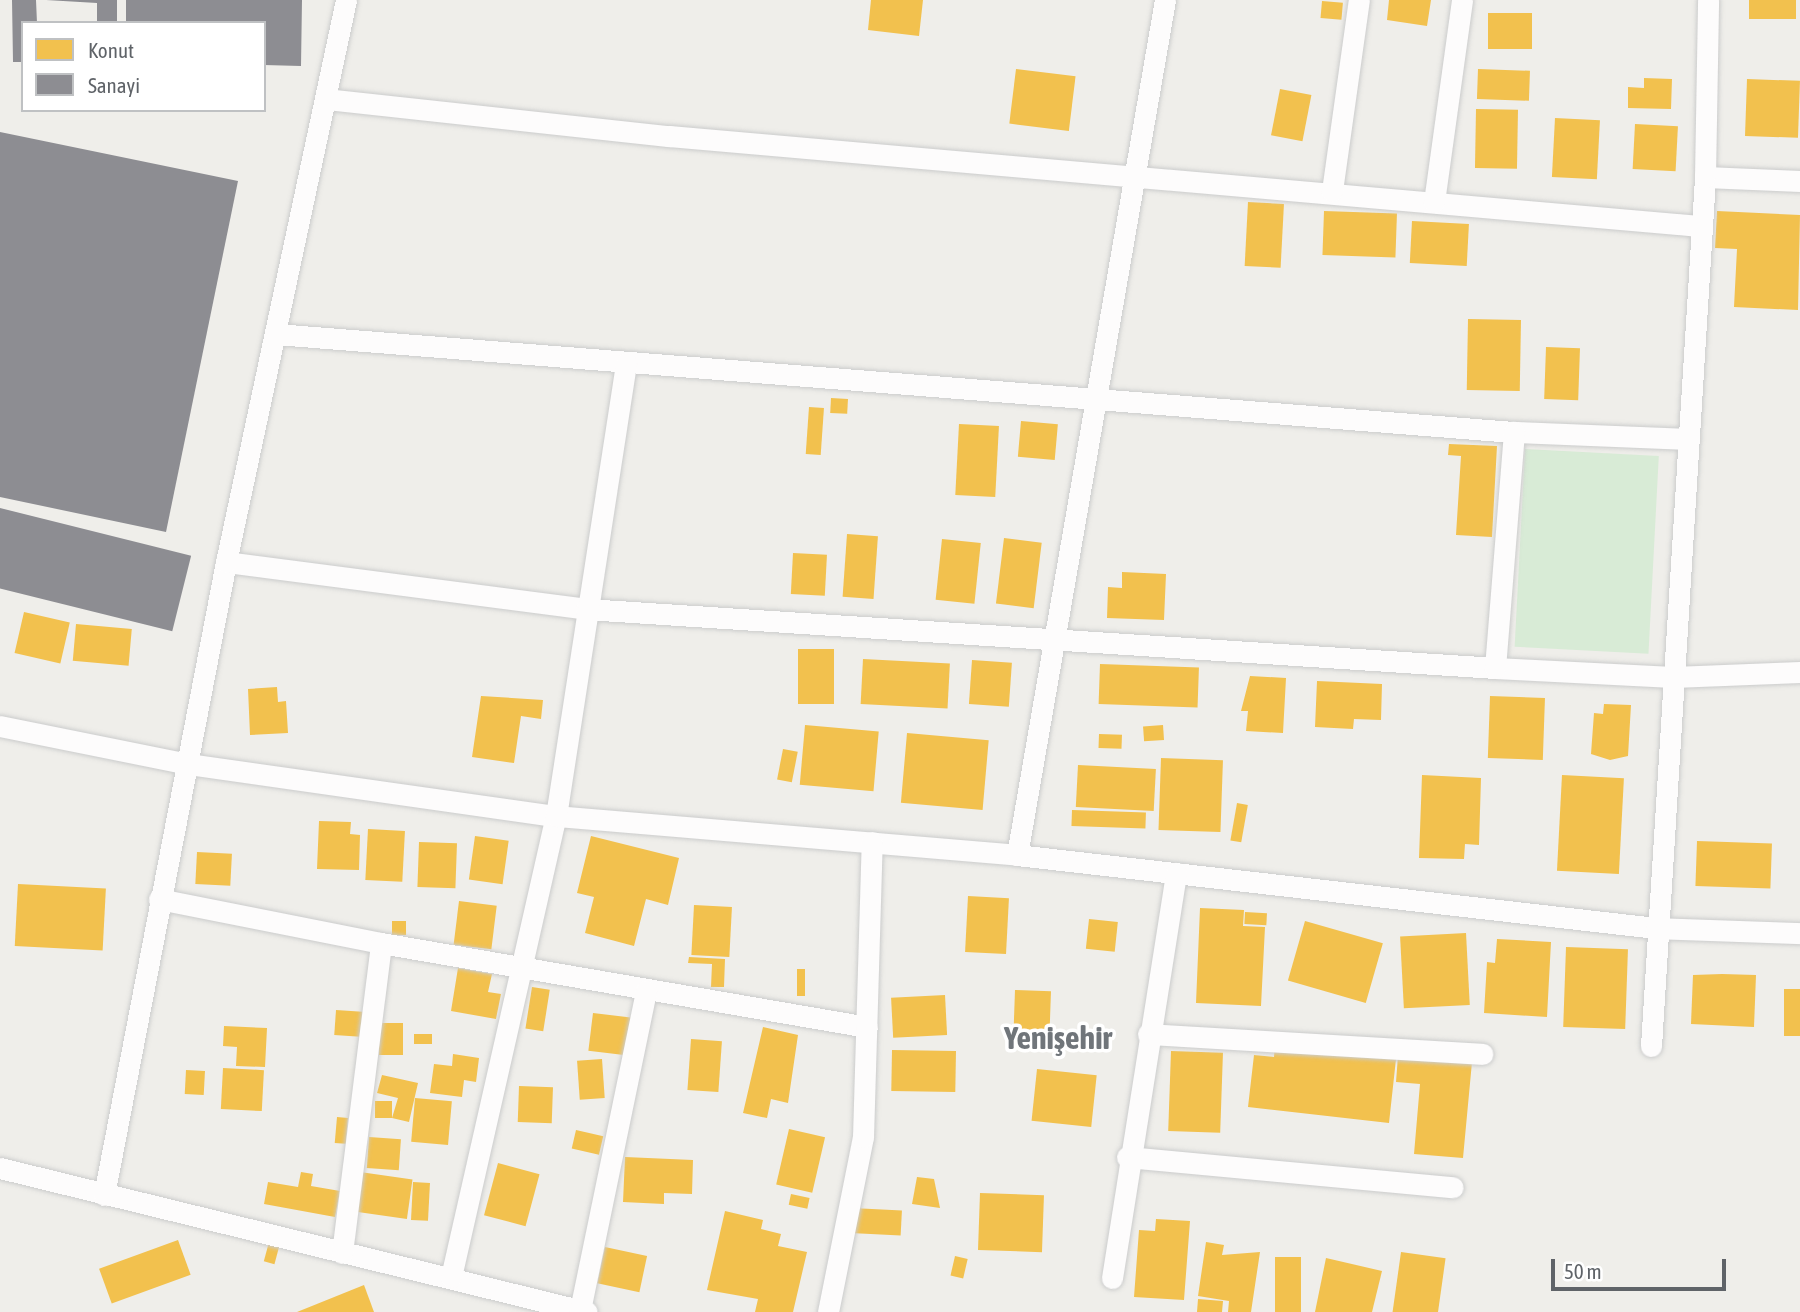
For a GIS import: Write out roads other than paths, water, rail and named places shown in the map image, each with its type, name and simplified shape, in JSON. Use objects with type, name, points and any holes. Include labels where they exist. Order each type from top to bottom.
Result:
[{"type":"street","points":[[104,1195],[226,562],[346,0]]},
{"type":"street","points":[[1017,855],[1093,399],[1165,0]]},
{"type":"street","points":[[1332,191],[1359,0]]},
{"type":"street","points":[[1434,202],[1462,0]]},
{"type":"street","points":[[1651,1046],[1685,439],[1699,226],[1705,177],[1708,0]]},
{"type":"street","points":[[326,99],[1699,226]]},
{"type":"street","points":[[1705,177],[1800,181]]},
{"type":"street","points":[[276,334],[1514,432],[1685,439]]},
{"type":"street","points":[[452,1277],[555,816],[626,363]]},
{"type":"street","points":[[1495,668],[1514,432]]},
{"type":"street","points":[[226,562],[586,610],[1052,642],[1495,668],[1673,677],[1800,672]]},
{"type":"street","points":[[0,726],[189,764],[555,816],[1017,855],[1656,928],[1800,933]]},
{"type":"street","points":[[828,1312],[863,1137],[873,842]]},
{"type":"street","points":[[1112,1278],[1128,1157],[1176,873]]},
{"type":"street","points":[[159,899],[522,970],[867,1027]]},
{"type":"street","points":[[342,1253],[381,943]]},
{"type":"street","points":[[0,1168],[583,1311],[646,990]]},
{"type":"street","points":[[1149,1034],[1482,1054]]},
{"type":"street","points":[[1128,1157],[1453,1186]]},
{"type":"district","name":"Yenişehir","points":[[1058,1038]]}]
